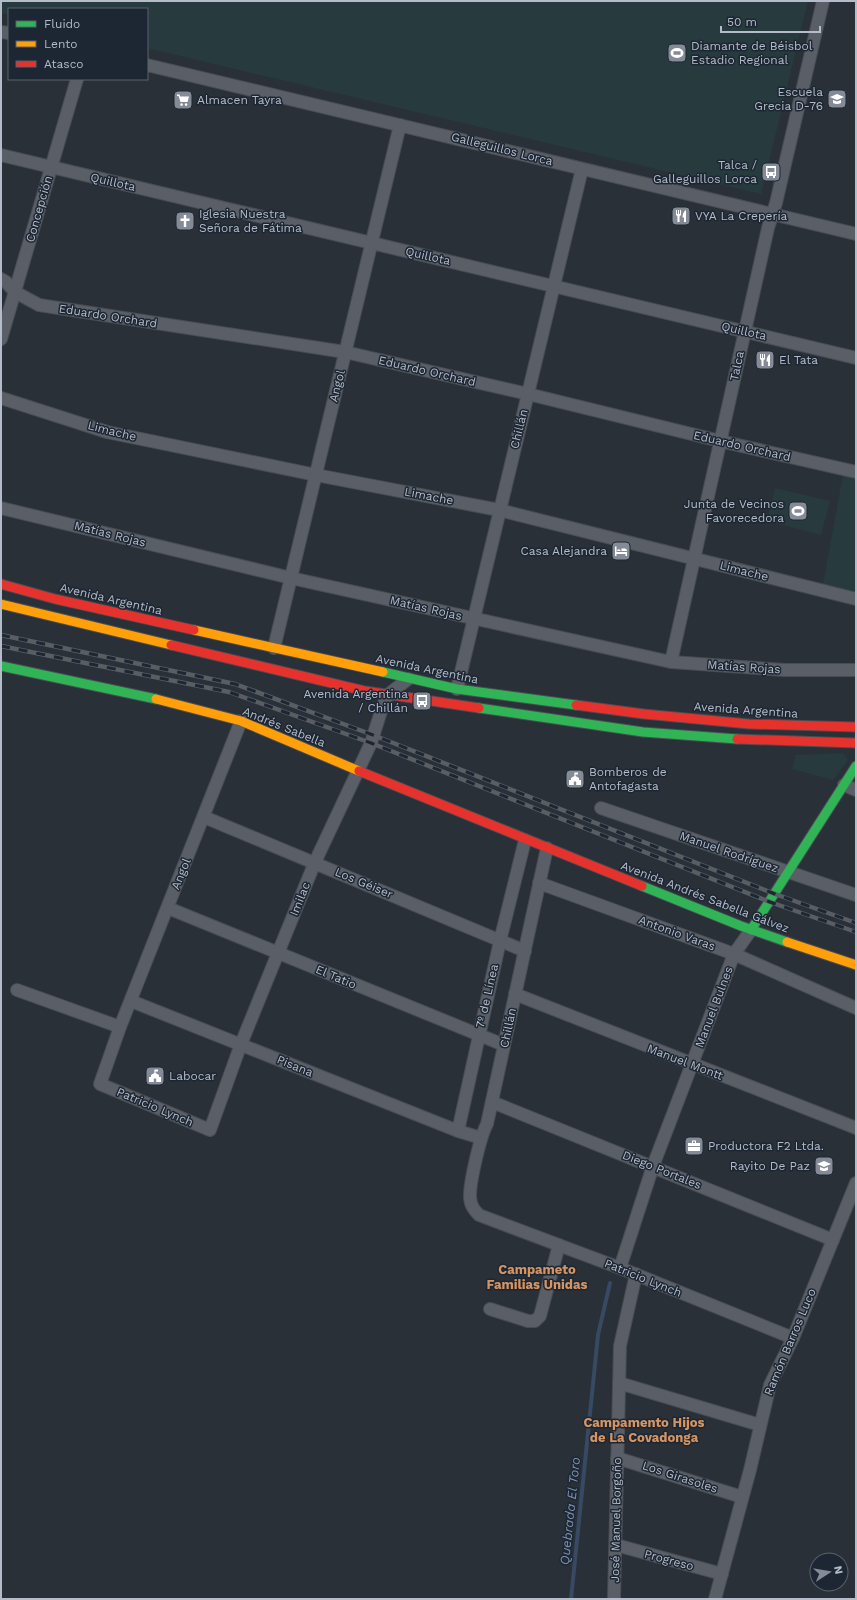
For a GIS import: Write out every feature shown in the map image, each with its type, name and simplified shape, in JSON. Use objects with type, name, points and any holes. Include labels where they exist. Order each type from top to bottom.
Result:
[{"type":"main road","name":"Avenida Argentina","points":[[1,584],[55,599],[457,689],[644,714],[749,724],[856,727]]},
{"type":"main road","points":[[1,604],[292,675],[364,691],[644,732],[750,740],[856,743]]},
{"type":"main road","name":"Andrés Sabella","points":[[1,666],[140,695],[241,721],[547,848]]},
{"type":"main road","points":[[751,930],[856,766]]},
{"type":"main road","name":"Avenida Andrés Sabella Gálvez","points":[[547,848],[751,930],[856,965]]},
{"type":"street","name":"Talca","points":[[671,662],[744,332],[823,1]]},
{"type":"street","name":"Galleguillos Lorca","points":[[148,65],[856,234]]},
{"type":"street","name":"Concepción","points":[[1,339],[77,80]]},
{"type":"street","name":"Angol","points":[[274,648],[400,125]]},
{"type":"street","name":"Quillota","points":[[1,155],[856,358]]},
{"type":"street","name":"Chillán","points":[[457,689],[582,169]]},
{"type":"street","name":"Eduardo Orchard","points":[[1,279],[6,282],[15,292],[39,306],[345,352],[856,472]]},
{"type":"street","name":"Limache","points":[[1,398],[107,432],[316,475],[499,510],[856,599]]},
{"type":"street","name":"Matías Rojas","points":[[1,508],[291,578],[671,662],[784,670],[856,670]]},
{"type":"street","points":[[389,694],[408,679]]},
{"type":"street","name":"Imilac","points":[[210,1130],[241,1044],[315,862],[371,743],[389,694]]},
{"type":"street","name":"Angol","points":[[100,1084],[130,1001],[241,721]]},
{"type":"street","points":[[844,785],[856,790]]},
{"type":"street","name":"Manuel Rodríguez","points":[[601,808],[856,896]]},
{"type":"street","name":"Los Géiser","points":[[204,817],[315,862],[524,951]]},
{"type":"street","name":"7º de Línea","points":[[458,1131],[478,1036],[525,840]]},
{"type":"street","name":"Chillán","points":[[472,1208],[470,1196],[481,1138],[487,1124],[547,848]]},
{"type":"street","name":"Antonio Varas","points":[[539,883],[734,954],[856,1008]]},
{"type":"street","name":"El Tatio","points":[[168,908],[478,1036],[504,1045]]},
{"type":"street","name":"Manuel Bulnes","points":[[620,1268],[653,1166],[734,954],[751,930]]},
{"type":"street","points":[[17,990],[120,1027]]},
{"type":"street","name":"Manuel Montt","points":[[515,994],[856,1128]]},
{"type":"street","name":"Pisana","points":[[130,1001],[458,1131]]},
{"type":"street","name":"Patricio Lynch","points":[[100,1084],[210,1130]]},
{"type":"street","name":"Diego Portales","points":[[492,1102],[833,1240]]},
{"type":"street","points":[[458,1131],[481,1138]]},
{"type":"street","name":"Ramón Barros Luco","points":[[715,1599],[770,1385],[793,1338],[856,1183]]},
{"type":"street","name":"Patricio Lynch","points":[[472,1208],[479,1215],[636,1274],[793,1338]]},
{"type":"street","points":[[490,1309],[528,1321],[535,1321],[540,1316],[559,1245]]},
{"type":"street","name":"José Manuel Borgoño","points":[[614,1599],[620,1346],[636,1274]]},
{"type":"street","points":[[619,1383],[760,1425]]},
{"type":"street","name":"Los Girasoles","points":[[617,1458],[742,1497]]},
{"type":"street","name":"Progreso","points":[[616,1545],[722,1574]]},
{"type":"green space","points":[[1,1],[808,1],[761,194],[148,48],[148,8],[8,8],[8,15],[1,13]]},
{"type":"green space","points":[[844,469],[856,472],[856,599],[822,590]]},
{"type":"green space","name":"Junta de Vecinos Favorecedora","points":[[775,488],[830,501],[821,535],[767,521]]},
{"type":"green space","points":[[843,753],[848,760],[833,780],[792,769],[796,755]]},
{"type":"waterway","name":"Quebrada El Toro","points":[[571,1599],[598,1335],[610,1283]]},
{"type":"railway","points":[[1,635],[235,684],[373,735],[775,894],[856,923]]},
{"type":"railway","points":[[1,646],[229,692],[371,743],[770,902],[856,932]]},
{"type":"traffic: fast","points":[[1,666],[156,699]]},
{"type":"traffic: fast","points":[[383,672],[457,689],[576,705]]},
{"type":"traffic: fast","points":[[479,708],[643,732],[737,739]]},
{"type":"traffic: fast","points":[[751,930],[856,766]]},
{"type":"traffic: fast","points":[[642,886],[741,926],[787,942]]},
{"type":"traffic: slow","points":[[1,604],[171,645]]},
{"type":"traffic: slow","points":[[194,630],[383,672]]},
{"type":"traffic: slow","points":[[156,699],[241,721],[359,771]]},
{"type":"traffic: slow","points":[[787,942],[856,965]]},
{"type":"traffic: jam","points":[[1,584],[55,599],[194,630]]},
{"type":"traffic: jam","points":[[171,645],[365,691],[479,708]]},
{"type":"traffic: jam","points":[[576,705],[644,714],[749,724],[856,727]]},
{"type":"traffic: jam","points":[[737,739],[856,743]]},
{"type":"traffic: jam","points":[[359,771],[642,886]]},
{"type":"place","name":"Diamante de Béisbol Estadio Regional","points":[[677,53]]},
{"type":"place","name":"Escuela Grecia D-76","points":[[837,99]]},
{"type":"place","name":"Almacen Tayra","points":[[183,100]]},
{"type":"place","name":"Talca / Galleguillos Lorca","points":[[771,172]]},
{"type":"place","name":"VYA La Crepería","points":[[681,216]]},
{"type":"place","name":"Iglesia Nuestra Señora de Fátima","points":[[185,221]]},
{"type":"place","name":"El Tata","points":[[765,360]]},
{"type":"place","name":"Junta de Vecinos Favorecedora","points":[[798,511]]},
{"type":"place","name":"Casa Alejandra","points":[[621,551]]},
{"type":"place","name":"Avenida Argentina / Chillán","points":[[422,701]]},
{"type":"place","name":"Bomberos de Antofagasta","points":[[575,779]]},
{"type":"place","name":"Labocar","points":[[155,1076]]},
{"type":"place","name":"Productora F2 Ltda.","points":[[694,1146]]},
{"type":"place","name":"Rayito De Paz","points":[[824,1166]]},
{"type":"district","name":"Campameto Familias Unidas","points":[[537,1276]]},
{"type":"district","name":"Campamento Hijos de La Covadonga","points":[[644,1430]]}]
